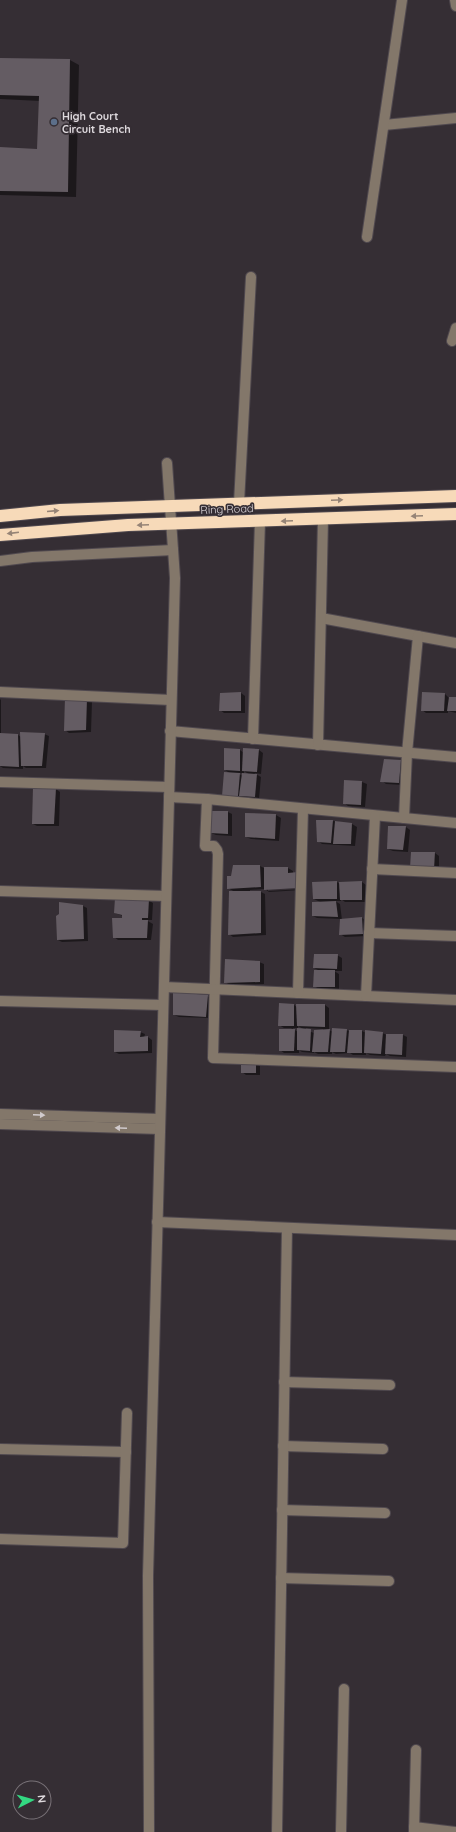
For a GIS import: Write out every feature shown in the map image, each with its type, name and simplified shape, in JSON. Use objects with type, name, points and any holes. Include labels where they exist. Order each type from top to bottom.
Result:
[{"type":"highway","name":"Ring Road","points":[[0,516],[60,510],[456,496]]},
{"type":"highway","name":"Ring Road","points":[[0,535],[128,525],[456,514]]},
{"type":"street","points":[[367,237],[402,0]]},
{"type":"street","points":[[455,0],[456,6]]},
{"type":"street","points":[[384,125],[456,118]]},
{"type":"street","points":[[239,504],[251,276]]},
{"type":"street","points":[[452,341],[456,328]]},
{"type":"street","points":[[149,1832],[148,1576],[174,578],[167,463]]},
{"type":"street","points":[[318,745],[323,519]]},
{"type":"street","points":[[253,739],[260,521]]},
{"type":"street","points":[[0,561],[32,557],[173,550]]},
{"type":"street","points":[[321,618],[456,644]]},
{"type":"street","points":[[404,818],[407,753],[418,636]]},
{"type":"street","points":[[0,692],[171,700]]},
{"type":"street","points":[[170,731],[456,757]]},
{"type":"street","points":[[0,782],[169,792],[207,799],[456,823]]},
{"type":"street","points":[[207,799],[205,846],[214,846],[218,854],[213,1058],[456,1067]]},
{"type":"street","points":[[298,993],[303,809]]},
{"type":"street","points":[[366,996],[375,816]]},
{"type":"street","points":[[372,868],[456,873]]},
{"type":"street","points":[[0,891],[166,896]]},
{"type":"street","points":[[369,933],[456,936]]},
{"type":"street","points":[[164,987],[456,1000]]},
{"type":"street","points":[[0,1001],[163,1005]]},
{"type":"street","points":[[0,1114],[160,1124]]},
{"type":"street","points":[[0,1124],[160,1124]]},
{"type":"street","points":[[157,1222],[456,1235]]},
{"type":"street","points":[[277,1832],[286,1228]]},
{"type":"street","points":[[284,1382],[390,1384]]},
{"type":"street","points":[[0,1539],[123,1543],[127,1413]]},
{"type":"street","points":[[283,1446],[383,1449]]},
{"type":"street","points":[[0,1449],[126,1452]]},
{"type":"street","points":[[282,1510],[385,1513]]},
{"type":"street","points":[[281,1578],[389,1581]]},
{"type":"street","points":[[341,1832],[344,1689]]},
{"type":"street","points":[[416,1750],[414,1829],[455,1832]]},
{"type":"building","name":"High Court Circuit Bench","points":[[0,58],[70,59],[68,192],[0,191],[0,147],[37,149],[39,96],[0,95]]},
{"type":"building","points":[[241,692],[241,711],[219,711],[220,693]]},
{"type":"building","points":[[422,692],[445,693],[444,711],[421,711]]},
{"type":"building","points":[[65,697],[87,698],[86,730],[64,731]]},
{"type":"building","points":[[449,697],[456,697],[456,711],[447,711]]},
{"type":"building","points":[[20,732],[45,733],[42,766],[21,766]]},
{"type":"building","points":[[0,733],[18,734],[19,767],[0,766]]},
{"type":"building","points":[[224,748],[240,749],[240,771],[224,770]]},
{"type":"building","points":[[243,748],[259,749],[257,772],[242,771]]},
{"type":"building","points":[[384,759],[401,760],[399,783],[380,782]]},
{"type":"building","points":[[224,772],[240,773],[238,796],[222,796]]},
{"type":"building","points":[[242,773],[257,774],[255,797],[239,796]]},
{"type":"building","points":[[344,780],[362,781],[361,805],[343,804]]},
{"type":"building","points":[[33,787],[56,788],[54,824],[32,824]]},
{"type":"building","points":[[212,811],[228,811],[228,834],[210,833]]},
{"type":"building","points":[[245,813],[276,814],[275,839],[245,837]]},
{"type":"building","points":[[316,820],[333,820],[331,843],[317,842]]},
{"type":"building","points":[[335,821],[352,823],[351,844],[333,844]]},
{"type":"building","points":[[388,826],[406,826],[403,850],[387,849]]},
{"type":"building","points":[[411,852],[435,852],[434,869],[410,868]]},
{"type":"building","points":[[233,865],[260,865],[261,887],[227,889],[227,876],[231,876]]},
{"type":"building","points":[[264,867],[288,867],[288,873],[298,872],[297,888],[264,890]]},
{"type":"building","points":[[337,881],[337,899],[313,899],[312,882]]},
{"type":"building","points":[[362,881],[362,900],[340,900],[339,882]]},
{"type":"building","points":[[229,891],[261,891],[261,933],[228,935]]},
{"type":"building","points":[[115,898],[149,899],[148,918],[142,918],[142,920],[148,920],[147,938],[113,938],[112,918],[122,918],[122,915],[114,913]]},
{"type":"building","points":[[336,901],[338,917],[312,916],[312,902]]},
{"type":"building","points":[[59,902],[83,905],[84,939],[57,940],[56,916],[59,914]]},
{"type":"building","points":[[362,917],[363,934],[339,935],[340,919]]},
{"type":"building","points":[[314,954],[338,954],[337,969],[313,968]]},
{"type":"building","points":[[225,959],[260,961],[260,982],[224,983]]},
{"type":"building","points":[[314,970],[335,970],[335,987],[313,987]]},
{"type":"building","points":[[173,992],[208,995],[206,1017],[173,1015]]},
{"type":"building","points":[[279,1003],[294,1004],[294,1026],[278,1026]]},
{"type":"building","points":[[296,1004],[325,1004],[325,1027],[297,1026]]},
{"type":"building","points":[[297,1028],[311,1029],[310,1051],[297,1050]]},
{"type":"building","points":[[332,1028],[347,1029],[345,1052],[330,1052]]},
{"type":"building","points":[[279,1029],[295,1029],[294,1051],[279,1051]]},
{"type":"building","points":[[330,1029],[328,1052],[312,1052],[314,1030]]},
{"type":"building","points":[[114,1030],[141,1031],[140,1037],[148,1036],[148,1051],[114,1052]]},
{"type":"building","points":[[349,1030],[362,1030],[362,1053],[347,1053]]},
{"type":"building","points":[[365,1030],[383,1032],[381,1054],[364,1053]]},
{"type":"building","points":[[386,1034],[403,1034],[402,1055],[385,1054]]},
{"type":"building","points":[[256,1062],[256,1073],[241,1073],[241,1063]]},
{"type":"place","name":"High Court Circuit Bench","points":[[54,122]]}]
